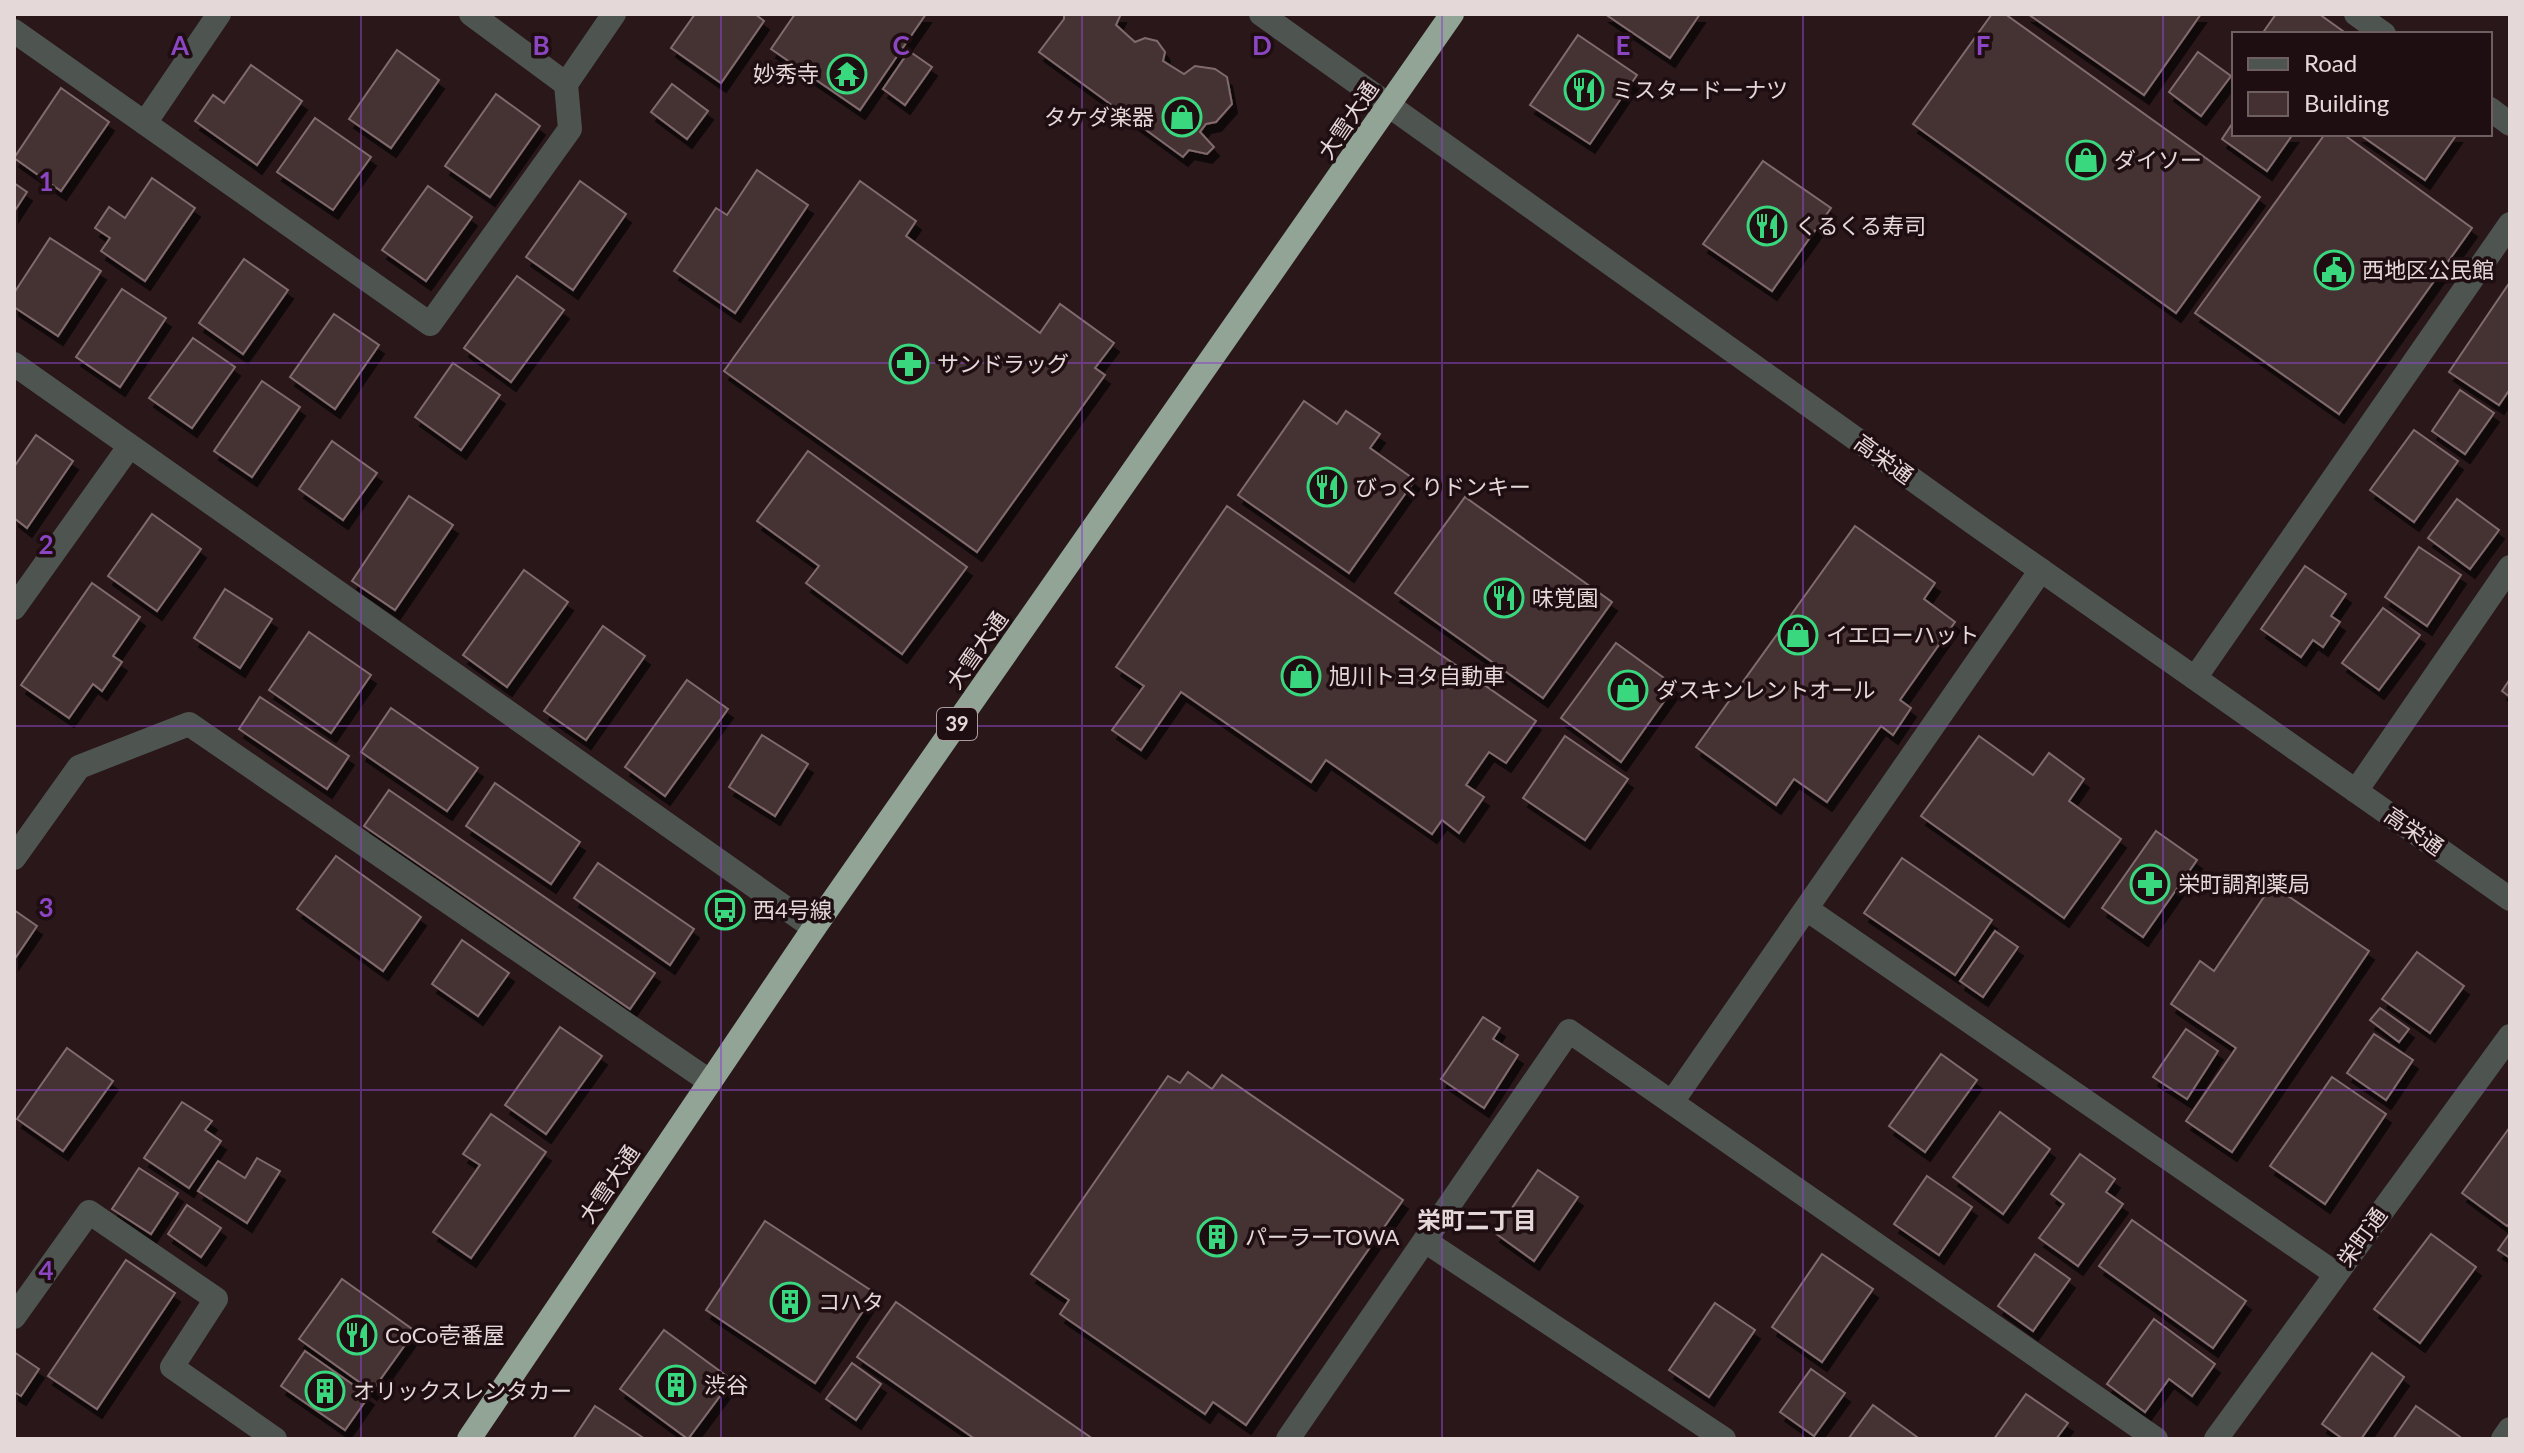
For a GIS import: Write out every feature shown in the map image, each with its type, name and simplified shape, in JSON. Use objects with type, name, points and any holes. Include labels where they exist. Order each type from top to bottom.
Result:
[{"type":"highway","name":"大雪大通","points":[[469,1439],[814,928],[1452,14]]},
{"type":"street","points":[[145,123],[219,14]]},
{"type":"street","points":[[471,14],[566,84]]},
{"type":"street","points":[[14,31],[430,324],[570,129],[566,84],[614,14]]},
{"type":"street","name":"高栄通","points":[[1261,14],[2041,570],[2510,899]]},
{"type":"street","points":[[2356,14],[2381,32]]},
{"type":"street","points":[[2492,110],[2510,124]]},
{"type":"street","points":[[2195,678],[2510,224]]},
{"type":"street","points":[[14,364],[814,928]]},
{"type":"street","points":[[14,608],[129,447]]},
{"type":"street","points":[[2356,791],[2510,567]]},
{"type":"street","points":[[1672,1102],[2041,570]]},
{"type":"street","points":[[14,858],[79,767],[189,724],[709,1081]]},
{"type":"street","points":[[1808,910],[2336,1274]]},
{"type":"street","points":[[1288,1439],[1569,1031],[2156,1439]]},
{"type":"street","name":"栄町通","points":[[2216,1439],[2510,1036]]},
{"type":"street","points":[[14,1317],[89,1212],[216,1299],[172,1367],[275,1439]]},
{"type":"street","points":[[1425,1241],[1724,1439]]},
{"type":"street","points":[[2503,1439],[2510,1429]]},
{"type":"building","points":[[695,14],[755,14],[764,21],[721,83],[671,48]]},
{"type":"building","name":"妙秀寺","points":[[795,14],[926,14],[860,110],[771,49]]},
{"type":"building","points":[[1064,14],[1121,14],[1116,25],[1135,42],[1145,38],[1157,41],[1165,52],[1163,61],[1184,74],[1195,66],[1215,69],[1227,77],[1232,104],[1216,122],[1206,124],[1200,132],[1214,147],[1207,154],[1189,150],[1183,157],[1039,52],[1064,19]]},
{"type":"building","points":[[1605,14],[1700,14],[1670,58]]},
{"type":"building","name":"ダイソー","points":[[1992,14],[2005,14],[2260,197],[2176,313],[1913,124]]},
{"type":"building","points":[[2028,14],[2201,14],[2144,95]]},
{"type":"building","points":[[2276,14],[2319,14],[2344,32],[2263,32]]},
{"type":"building","name":"ミスタードーナツ","points":[[1578,35],[1637,75],[1590,144],[1530,105]]},
{"type":"building","points":[[397,50],[439,80],[391,148],[349,119]]},
{"type":"building","points":[[909,51],[932,67],[905,105],[883,89]]},
{"type":"building","points":[[2198,52],[2231,76],[2201,116],[2169,92]]},
{"type":"building","points":[[251,65],[302,101],[257,165],[195,121],[213,95],[224,103]]},
{"type":"building","points":[[672,84],[708,111],[687,139],[651,112]]},
{"type":"building","points":[[61,88],[109,122],[61,191],[14,158]]},
{"type":"building","points":[[496,94],[540,126],[490,197],[445,166]]},
{"type":"building","points":[[315,118],[371,157],[333,210],[277,172]]},
{"type":"building","points":[[2232,124],[2232,136],[2292,136],[2267,171],[2222,139]]},
{"type":"building","name":"西地区公民館","points":[[2324,136],[2346,136],[2472,228],[2339,414],[2195,313]]},
{"type":"building","points":[[2362,136],[2456,136],[2425,180]]},
{"type":"building","name":"くるくる寿司","points":[[1763,161],[1831,208],[1772,291],[1703,244]]},
{"type":"building","points":[[757,170],[808,205],[735,313],[674,271],[716,208],[727,215]]},
{"type":"building","points":[[152,178],[195,208],[145,281],[101,251],[110,238],[95,228],[109,207],[125,218]]},
{"type":"building","points":[[580,181],[626,214],[573,290],[526,257]]},
{"type":"building","points":[[860,181],[916,221],[906,236],[1040,333],[1060,304],[1114,343],[1095,368],[1105,375],[977,552],[724,371]]},
{"type":"building","points":[[14,183],[27,192],[14,212]]},
{"type":"building","points":[[428,186],[472,217],[426,281],[382,250]]},
{"type":"building","points":[[50,238],[101,271],[58,336],[14,307],[14,293]]},
{"type":"building","points":[[244,259],[288,290],[243,354],[199,323]]},
{"type":"building","points":[[517,276],[564,310],[511,382],[464,348]]},
{"type":"building","points":[[2510,282],[2510,389],[2499,405],[2449,372]]},
{"type":"building","points":[[122,289],[166,318],[120,387],[76,357]]},
{"type":"building","points":[[334,314],[379,345],[335,409],[290,377]]},
{"type":"building","points":[[193,338],[235,367],[192,428],[149,398]]},
{"type":"building","points":[[453,363],[500,395],[461,450],[415,417]]},
{"type":"building","points":[[262,381],[300,407],[252,477],[214,451]]},
{"type":"building","points":[[2460,390],[2494,413],[2465,454],[2432,431]]},
{"type":"building","name":"びっくりドンキー","points":[[1304,401],[1337,424],[1346,411],[1380,434],[1370,448],[1415,480],[1349,573],[1238,495]]},
{"type":"building","points":[[2414,430],[2458,461],[2414,522],[2370,490]]},
{"type":"building","points":[[36,435],[73,461],[27,528],[14,518],[14,467]]},
{"type":"building","points":[[332,441],[377,473],[343,520],[299,489]]},
{"type":"building","points":[[808,451],[967,567],[902,654],[806,583],[819,566],[757,521]]},
{"type":"building","points":[[409,496],[453,525],[395,610],[352,581]]},
{"type":"building","name":"味覚園","points":[[1465,497],[1612,602],[1543,698],[1395,593]]},
{"type":"building","points":[[2457,499],[2499,530],[2470,569],[2428,538]]},
{"type":"building","name":"旭川トヨタ自動車","points":[[1227,506],[1536,721],[1506,763],[1489,752],[1466,785],[1484,797],[1459,833],[1442,820],[1432,834],[1326,760],[1311,782],[1181,692],[1141,750],[1112,730],[1144,686],[1116,667]]},
{"type":"building","points":[[152,514],[201,549],[157,611],[108,576]]},
{"type":"building","points":[[1855,526],[1935,583],[1924,599],[1955,622],[1900,700],[1911,708],[1893,735],[1881,726],[1827,802],[1794,779],[1776,805],[1696,747]]},
{"type":"building","points":[[2419,547],[2461,575],[2427,626],[2385,597]]},
{"type":"building","points":[[2305,566],[2346,594],[2331,616],[2340,622],[2323,647],[2313,640],[2301,657],[2261,629]]},
{"type":"building","points":[[524,570],[568,602],[507,687],[463,655]]},
{"type":"building","points":[[92,583],[140,617],[113,656],[122,662],[102,691],[93,684],[69,718],[21,685]]},
{"type":"building","points":[[225,589],[272,619],[240,668],[194,638]]},
{"type":"building","points":[[2383,608],[2420,635],[2379,690],[2342,663]]},
{"type":"building","points":[[603,626],[645,656],[586,740],[544,711]]},
{"type":"building","points":[[309,632],[371,675],[331,733],[269,690]]},
{"type":"building","points":[[1616,643],[1675,686],[1621,762],[1561,718]]},
{"type":"building","points":[[2510,679],[2510,697],[2502,691]]},
{"type":"building","points":[[687,680],[728,709],[665,796],[625,767]]},
{"type":"building","points":[[260,697],[349,756],[327,789],[239,729]]},
{"type":"building","points":[[391,708],[478,768],[447,811],[361,752]]},
{"type":"building","points":[[762,735],[808,764],[775,816],[729,787]]},
{"type":"building","points":[[1565,736],[1628,779],[1585,840],[1523,798]]},
{"type":"building","points":[[1979,736],[2033,775],[2049,753],[2084,779],[2069,801],[2121,839],[2064,918],[1921,816]]},
{"type":"building","points":[[495,783],[580,842],[551,884],[466,826]]},
{"type":"building","points":[[389,790],[655,973],[630,1009],[364,826]]},
{"type":"building","name":"栄町調剤薬局","points":[[2156,831],[2197,860],[2143,937],[2102,908]]},
{"type":"building","points":[[336,856],[421,917],[383,971],[297,909]]},
{"type":"building","points":[[1902,858],[1992,920],[1955,975],[1864,913]]},
{"type":"building","points":[[598,863],[694,929],[670,965],[574,898]]},
{"type":"building","points":[[2272,885],[2369,951],[2232,1152],[2186,1121],[2236,1048],[2171,1004],[2200,961],[2214,971]]},
{"type":"building","points":[[14,910],[37,926],[14,960]]},
{"type":"building","points":[[1995,931],[2018,947],[1983,997],[1960,981]]},
{"type":"building","points":[[462,940],[509,973],[478,1016],[432,984]]},
{"type":"building","points":[[2417,952],[2464,986],[2430,1033],[2382,999]]},
{"type":"building","points":[[2380,1008],[2409,1029],[2399,1042],[2370,1020]]},
{"type":"building","points":[[1483,1017],[1500,1028],[1493,1039],[1518,1055],[1484,1108],[1441,1079]]},
{"type":"building","points":[[560,1027],[602,1056],[546,1134],[505,1105]]},
{"type":"building","points":[[2186,1029],[2218,1051],[2187,1099],[2153,1077]]},
{"type":"building","points":[[2374,1034],[2413,1060],[2386,1100],[2347,1073]]},
{"type":"building","points":[[67,1048],[113,1081],[63,1151],[17,1119]]},
{"type":"building","points":[[1941,1054],[1977,1080],[1925,1152],[1889,1126]]},
{"type":"building","name":"パーラーTOWA","points":[[1188,1072],[1212,1089],[1222,1075],[1403,1200],[1246,1425],[1213,1402],[1205,1414],[1060,1314],[1069,1300],[1031,1274],[1168,1076],[1180,1083]]},
{"type":"building","points":[[2332,1077],[2386,1114],[2325,1204],[2270,1166]]},
{"type":"building","points":[[182,1102],[212,1121],[205,1130],[221,1141],[189,1188],[144,1158]]},
{"type":"building","points":[[2000,1112],[2050,1149],[2003,1214],[1953,1177]]},
{"type":"building","points":[[491,1114],[546,1152],[471,1258],[433,1232],[480,1165],[463,1154]]},
{"type":"building","points":[[2510,1127],[2510,1223],[2507,1226],[2462,1193]]},
{"type":"building","points":[[2080,1154],[2115,1179],[2106,1192],[2123,1204],[2078,1266],[2039,1238],[2064,1204],[2051,1194]]},
{"type":"building","points":[[257,1158],[280,1171],[247,1223],[198,1191],[218,1161],[245,1178]]},
{"type":"building","points":[[139,1168],[178,1193],[151,1234],[112,1209]]},
{"type":"building","points":[[1538,1170],[1578,1197],[1534,1261],[1495,1233]]},
{"type":"building","points":[[1927,1176],[1972,1207],[1939,1255],[1894,1224]]},
{"type":"building","points":[[187,1205],[221,1228],[201,1257],[168,1234]]},
{"type":"building","points":[[2132,1220],[2246,1301],[2213,1348],[2099,1266]]},
{"type":"building","name":"コハタ","points":[[765,1221],[875,1293],[815,1383],[706,1310]]},
{"type":"building","points":[[2510,1233],[2510,1258],[2498,1250]]},
{"type":"building","points":[[2431,1234],[2476,1267],[2420,1343],[2374,1309]]},
{"type":"building","points":[[1822,1254],[1873,1289],[1822,1362],[1772,1327]]},
{"type":"building","points":[[2035,1254],[2070,1279],[2033,1331],[1998,1306]]},
{"type":"building","points":[[126,1260],[175,1293],[97,1409],[48,1376]]},
{"type":"building","name":"CoCo壱番屋","points":[[342,1279],[415,1331],[372,1391],[299,1339]]},
{"type":"building","points":[[896,1302],[1093,1439],[975,1439],[857,1357]]},
{"type":"building","points":[[1715,1303],[1755,1330],[1709,1397],[1669,1370]]},
{"type":"building","points":[[2154,1319],[2215,1364],[2192,1396],[2169,1379],[2145,1412],[2107,1384]]},
{"type":"building","name":"渋谷","points":[[664,1330],[732,1380],[688,1439],[620,1389]]},
{"type":"building","name":"オリックスレンタカー","points":[[305,1351],[369,1396],[345,1430],[281,1386]]},
{"type":"building","points":[[14,1352],[39,1369],[21,1396],[14,1392]]},
{"type":"building","points":[[2372,1353],[2404,1377],[2361,1439],[2343,1439],[2322,1424]]},
{"type":"building","points":[[852,1363],[881,1384],[856,1420],[826,1399]]},
{"type":"building","points":[[1811,1369],[1845,1393],[1814,1436],[1780,1412]]},
{"type":"building","points":[[2026,1394],[2068,1423],[2056,1439],[1994,1439]]},
{"type":"building","points":[[1873,1405],[1917,1437],[1916,1439],[1849,1438]]},
{"type":"building","points":[[595,1406],[645,1439],[573,1439]]},
{"type":"building","points":[[2416,1406],[2463,1439],[2393,1439]]},
{"type":"place","name":"妙秀寺","points":[[847,74]]},
{"type":"place","name":"ミスタードーナツ","points":[[1584,90]]},
{"type":"place","name":"タケダ楽器","points":[[1182,117]]},
{"type":"place","name":"ダイソー","points":[[2086,160]]},
{"type":"place","name":"くるくる寿司","points":[[1767,226]]},
{"type":"place","name":"西地区公民館","points":[[2334,270]]},
{"type":"place","name":"サンドラッグ","points":[[909,364]]},
{"type":"place","name":"びっくりドンキー","points":[[1327,487]]},
{"type":"place","name":"味覚園","points":[[1504,598]]},
{"type":"place","name":"イエローハット","points":[[1798,635]]},
{"type":"place","name":"旭川トヨタ自動車","points":[[1301,676]]},
{"type":"place","name":"ダスキンレントオール","points":[[1628,690]]},
{"type":"place","name":"栄町調剤薬局","points":[[2150,884]]},
{"type":"place","name":"西4号線","points":[[725,910]]},
{"type":"place","name":"パーラーTOWA","points":[[1217,1237]]},
{"type":"place","name":"コハタ","points":[[790,1302]]},
{"type":"place","name":"CoCo壱番屋","points":[[357,1335]]},
{"type":"place","name":"渋谷","points":[[676,1385]]},
{"type":"place","name":"オリックスレンタカー","points":[[325,1391]]},
{"type":"district","name":"栄町二丁目","points":[[1477,1221]]}]
